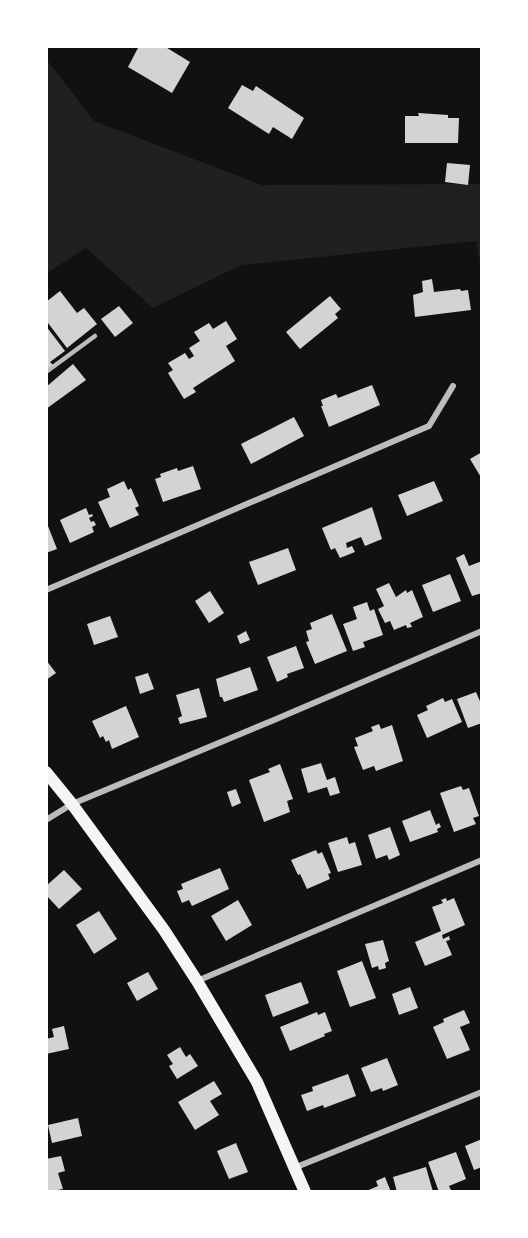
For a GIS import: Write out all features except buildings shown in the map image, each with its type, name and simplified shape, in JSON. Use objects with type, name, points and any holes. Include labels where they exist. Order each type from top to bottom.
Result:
[{"type":"main road","points":[[46,772],[164,930],[197,981],[257,1082],[305,1191]]},
{"type":"street","points":[[46,590],[429,426],[453,386]]},
{"type":"street","points":[[46,820],[72,804],[482,631]]},
{"type":"street","points":[[197,981],[482,860]]},
{"type":"street","points":[[294,1168],[482,1092]]},
{"type":"lane","points":[[46,372],[95,336]]},
{"type":"shaded area","points":[[47,60],[94,121],[262,185],[481,184],[481,267],[476,241],[241,265],[153,308],[86,248],[47,273]]}]
